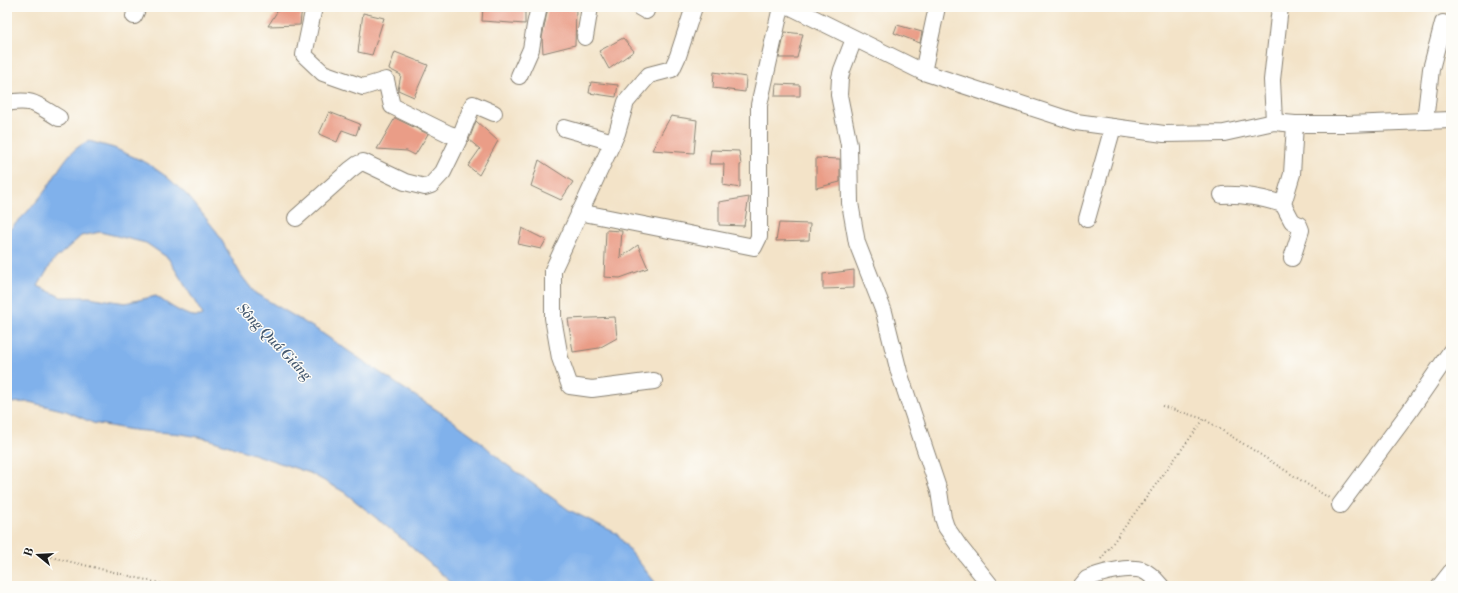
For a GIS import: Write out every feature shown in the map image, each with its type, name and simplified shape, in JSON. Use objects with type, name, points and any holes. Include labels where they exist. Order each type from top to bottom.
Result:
[{"type":"street","points":[[314,7],[304,55],[323,73],[362,87],[386,80],[392,106],[449,134],[460,137]]},
{"type":"street","points":[[520,76],[531,49],[539,7]]},
{"type":"street","points":[[585,37],[590,7]]},
{"type":"street","points":[[654,381],[592,389],[570,386],[560,358],[553,318],[553,270],[617,133],[626,102],[649,75],[672,69],[678,56],[694,7]]},
{"type":"street","points":[[579,212],[754,246],[759,237],[759,105],[780,7]]},
{"type":"street","points":[[791,7],[923,72],[1076,122],[1164,134],[1224,133],[1274,122],[1295,124],[1348,124],[1451,120]]},
{"type":"street","points":[[923,72],[938,7]]},
{"type":"street","points":[[1274,122],[1272,80],[1280,7]]},
{"type":"street","points":[[1425,121],[1431,68],[1443,23]]},
{"type":"street","points":[[854,39],[842,70],[839,95],[849,145],[850,203],[857,243],[884,312],[899,372],[939,491],[943,518],[946,527],[990,586]]},
{"type":"street","points":[[7,103],[26,101],[32,102],[59,118]]},
{"type":"street","points":[[296,218],[350,170],[363,162],[405,182],[425,187],[431,185],[443,172],[460,137],[473,104],[494,112]]},
{"type":"street","points":[[1283,204],[1292,174],[1295,124]]},
{"type":"street","points":[[1087,219],[1113,127]]},
{"type":"street","points":[[564,128],[613,142]]},
{"type":"street","points":[[1222,195],[1241,194],[1261,197],[1283,204],[1292,221],[1299,225],[1301,230],[1292,258]]},
{"type":"street","points":[[1340,505],[1409,412],[1451,351]]},
{"type":"street","points":[[1081,586],[1086,580],[1103,574],[1118,570],[1131,569],[1142,570],[1161,586]]},
{"type":"path","points":[[1162,406],[1204,419],[1340,505]]},
{"type":"path","points":[[1100,560],[1204,419]]},
{"type":"path","points":[[51,557],[171,586]]},
{"type":"water","name":"Sông Quá Giáng","points":[[89,141],[114,148],[147,163],[167,177],[189,197],[217,232],[241,275],[255,293],[316,329],[449,418],[475,437],[503,462],[569,510],[616,533],[658,586],[455,586],[401,538],[344,492],[310,473],[208,439],[182,434],[132,430],[93,423],[66,411],[29,402],[7,403],[7,232],[37,201],[47,189],[67,158],[80,145]],"holes":[[[100,232],[146,243],[168,258],[203,315],[192,316],[186,314],[156,296],[125,303],[89,297],[61,297],[38,286],[53,261],[81,236]]]},
{"type":"building","points":[[280,7],[302,7],[300,25],[268,26]]},
{"type":"building","points":[[483,7],[525,7],[525,24],[482,21]]},
{"type":"building","points":[[548,7],[576,10],[575,45],[543,53],[542,38]]},
{"type":"building","points":[[363,13],[384,18],[372,55],[358,52]]},
{"type":"building","points":[[897,25],[922,32],[920,43],[894,33]]},
{"type":"building","points":[[785,32],[803,34],[797,58],[779,58]]},
{"type":"building","points":[[623,38],[634,51],[609,69],[599,51]]},
{"type":"building","points":[[395,52],[428,65],[414,97],[398,90],[401,75],[389,69]]},
{"type":"building","points":[[714,72],[746,77],[745,92],[713,88]]},
{"type":"building","points":[[591,82],[618,85],[616,97],[589,93]]},
{"type":"building","points":[[776,84],[800,85],[800,96],[775,96]]},
{"type":"building","points":[[329,112],[360,124],[356,135],[342,130],[337,142],[319,134]]},
{"type":"building","points":[[671,116],[697,120],[694,153],[652,150]]},
{"type":"building","points":[[395,118],[428,134],[415,155],[407,151],[377,149]]},
{"type":"building","points":[[476,121],[498,141],[479,175],[468,166],[480,149],[469,140]]},
{"type":"building","points":[[711,150],[739,151],[741,165],[740,188],[723,185],[724,164],[709,164]]},
{"type":"building","points":[[816,158],[840,159],[840,182],[816,188]]},
{"type":"building","points":[[539,160],[573,182],[561,200],[531,186]]},
{"type":"building","points":[[749,197],[744,226],[719,225],[719,202]]},
{"type":"building","points":[[779,223],[810,224],[809,240],[776,241]]},
{"type":"building","points":[[522,228],[546,240],[541,249],[518,244]]},
{"type":"building","points":[[606,230],[622,231],[620,258],[638,245],[648,268],[620,278],[604,277]]},
{"type":"building","points":[[854,270],[854,288],[823,289],[823,274]]},
{"type":"building","points":[[615,317],[617,338],[599,348],[573,352],[568,319]]}]
